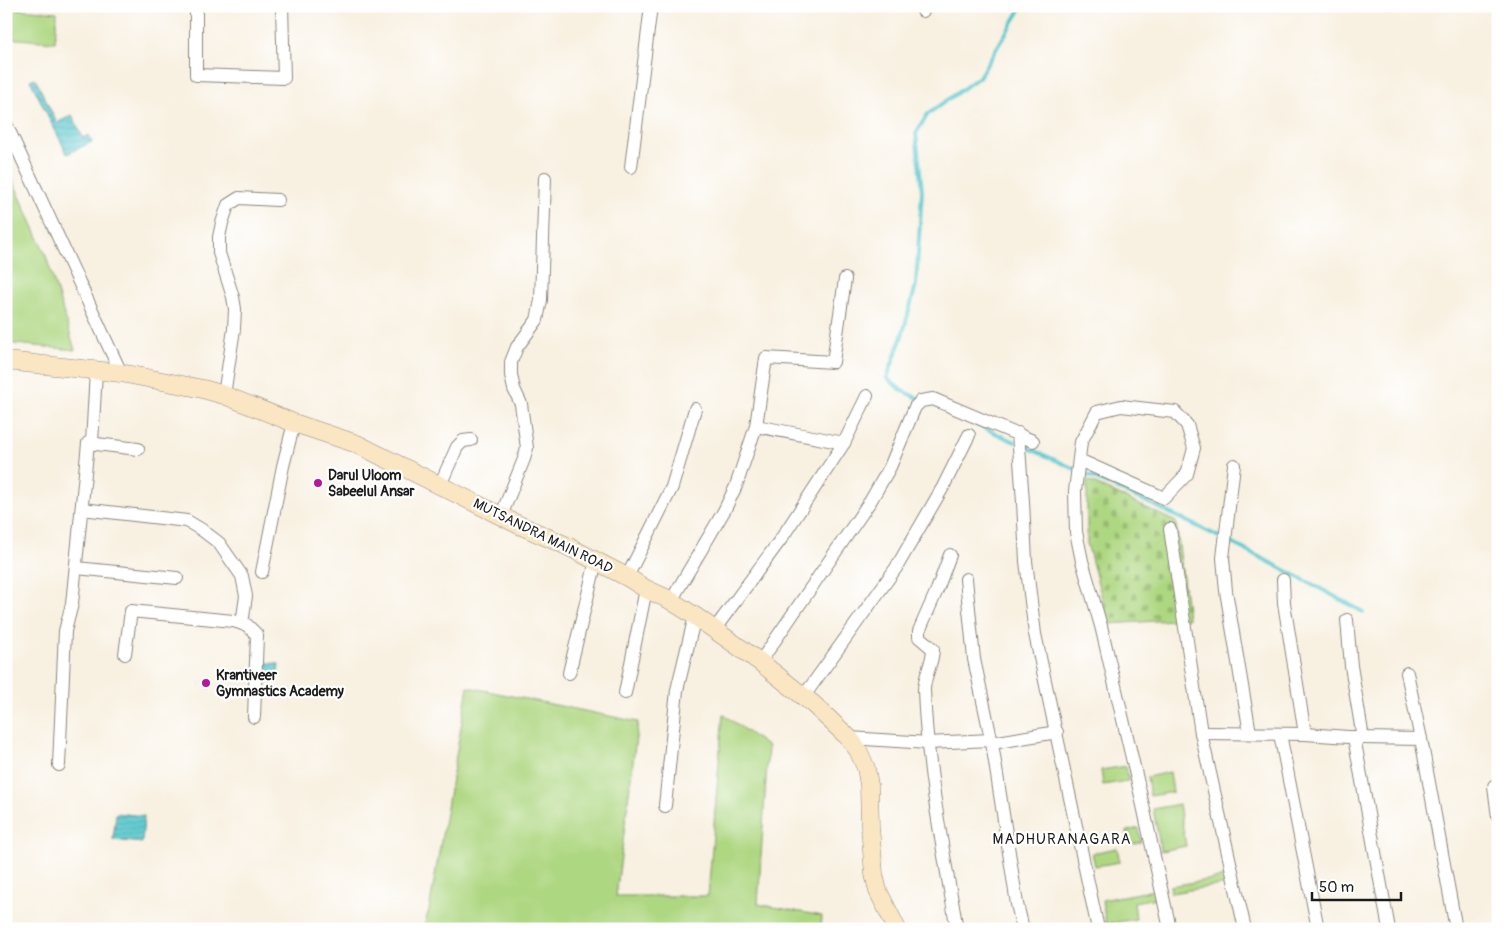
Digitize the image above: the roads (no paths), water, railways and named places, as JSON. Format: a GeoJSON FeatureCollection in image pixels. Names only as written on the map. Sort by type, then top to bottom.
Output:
{"type":"FeatureCollection","features":[{"type":"Feature","properties":{"kind":"street"},"geometry":{"type":"LineString","coordinates":[[196,6],[196,74],[284,78],[282,6]]}},
{"type":"Feature","properties":{"kind":"street"},"geometry":{"type":"LineString","coordinates":[[631,167],[651,6]]}},
{"type":"Feature","properties":{"kind":"street"},"geometry":{"type":"LineString","coordinates":[[6,124],[121,373]]}},
{"type":"Feature","properties":{"kind":"street"},"geometry":{"type":"LineString","coordinates":[[501,516],[527,448],[521,404],[514,389],[511,375],[511,362],[517,348],[537,320],[541,300],[545,178]]}},
{"type":"Feature","properties":{"kind":"street"},"geometry":{"type":"LineString","coordinates":[[224,395],[234,329],[235,309],[219,253],[219,237],[222,223],[228,205],[238,198],[278,200]]}},
{"type":"Feature","properties":{"kind":"street"},"geometry":{"type":"LineString","coordinates":[[671,601],[724,511],[736,486],[756,426],[766,358],[833,362],[845,279]]}},
{"type":"Feature","properties":{"kind":"street","name":"MUTSANDRA MAIN ROAD"},"geometry":{"type":"LineString","coordinates":[[6,362],[121,373],[203,389],[357,444],[501,516],[567,546],[671,601],[695,616],[804,696],[849,738],[858,750],[866,768],[869,785],[874,874],[878,891],[897,929]]}},
{"type":"Feature","properties":{"kind":"street"},"geometry":{"type":"LineString","coordinates":[[92,443],[96,371]]}},
{"type":"Feature","properties":{"kind":"street"},"geometry":{"type":"LineString","coordinates":[[714,630],[781,539],[844,443],[867,396]]}},
{"type":"Feature","properties":{"kind":"street"},"geometry":{"type":"LineString","coordinates":[[760,662],[870,500],[890,467],[915,407],[921,401],[933,399],[1018,433],[1033,441]]}},
{"type":"Feature","properties":{"kind":"street"},"geometry":{"type":"LineString","coordinates":[[1079,460],[1164,498],[1188,474],[1194,448],[1187,425],[1175,412],[1121,406],[1097,412],[1082,442],[1079,460],[1075,491],[1076,532],[1082,561],[1101,626],[1170,929]]}},
{"type":"Feature","properties":{"kind":"street"},"geometry":{"type":"LineString","coordinates":[[627,577],[672,487],[695,409]]}},
{"type":"Feature","properties":{"kind":"street"},"geometry":{"type":"LineString","coordinates":[[262,572],[283,466],[294,423]]}},
{"type":"Feature","properties":{"kind":"street"},"geometry":{"type":"LineString","coordinates":[[756,426],[844,443]]}},
{"type":"Feature","properties":{"kind":"street"},"geometry":{"type":"LineString","coordinates":[[1018,433],[1026,561],[1035,634],[1098,929]]}},
{"type":"Feature","properties":{"kind":"street"},"geometry":{"type":"LineString","coordinates":[[804,696],[896,568],[943,487],[969,435]]}},
{"type":"Feature","properties":{"kind":"street"},"geometry":{"type":"LineString","coordinates":[[440,485],[457,446],[471,440]]}},
{"type":"Feature","properties":{"kind":"street"},"geometry":{"type":"LineString","coordinates":[[59,765],[65,630],[72,604],[88,443],[138,449]]}},
{"type":"Feature","properties":{"kind":"street"},"geometry":{"type":"LineString","coordinates":[[1234,465],[1223,558],[1226,590],[1250,733]]}},
{"type":"Feature","properties":{"kind":"street"},"geometry":{"type":"LineString","coordinates":[[82,509],[187,521],[202,530],[219,543],[242,576],[246,596],[242,624]]}},
{"type":"Feature","properties":{"kind":"street"},"geometry":{"type":"LineString","coordinates":[[1170,529],[1201,733],[1245,929]]}},
{"type":"Feature","properties":{"kind":"street"},"geometry":{"type":"LineString","coordinates":[[950,555],[919,631],[919,637],[933,649],[933,656],[924,687],[928,742],[938,822],[957,929]]}},
{"type":"Feature","properties":{"kind":"street"},"geometry":{"type":"LineString","coordinates":[[569,673],[596,561]]}},
{"type":"Feature","properties":{"kind":"street"},"geometry":{"type":"LineString","coordinates":[[76,568],[177,578]]}},
{"type":"Feature","properties":{"kind":"street"},"geometry":{"type":"LineString","coordinates":[[966,579],[974,659],[992,741],[1017,904],[1023,929]]}},
{"type":"Feature","properties":{"kind":"street"},"geometry":{"type":"LineString","coordinates":[[1283,580],[1284,603],[1305,734]]}},
{"type":"Feature","properties":{"kind":"street"},"geometry":{"type":"LineString","coordinates":[[625,693],[646,589]]}},
{"type":"Feature","properties":{"kind":"street"},"geometry":{"type":"LineString","coordinates":[[125,654],[131,611],[233,621],[247,625],[256,635],[254,717]]}},
{"type":"Feature","properties":{"kind":"street"},"geometry":{"type":"LineString","coordinates":[[665,806],[677,690],[695,616]]}},
{"type":"Feature","properties":{"kind":"street"},"geometry":{"type":"LineString","coordinates":[[1346,620],[1358,737],[1389,929]]}},
{"type":"Feature","properties":{"kind":"street"},"geometry":{"type":"LineString","coordinates":[[1407,673],[1456,929]]}},
{"type":"Feature","properties":{"kind":"street"},"geometry":{"type":"LineString","coordinates":[[849,738],[928,742],[992,741],[1057,732]]}},
{"type":"Feature","properties":{"kind":"street"},"geometry":{"type":"LineString","coordinates":[[1201,733],[1305,734],[1408,740],[1421,739]]}},
{"type":"Feature","properties":{"kind":"street"},"geometry":{"type":"LineString","coordinates":[[1280,734],[1318,929]]}},
{"type":"Feature","properties":{"kind":"street"},"geometry":{"type":"LineString","coordinates":[[1494,786],[1498,817]]}},
{"type":"Feature","properties":{"kind":"water"},"geometry":{"type":"Polygon","coordinates":[[[35,78],[57,123],[72,115],[83,138],[89,135],[92,142],[67,154],[30,80],[35,78]]]}},
{"type":"Feature","properties":{"kind":"water"},"geometry":{"type":"Polygon","coordinates":[[[262,662],[279,664],[277,682],[259,680],[262,662]]]}},
{"type":"Feature","properties":{"kind":"water"},"geometry":{"type":"Polygon","coordinates":[[[116,813],[144,816],[142,843],[113,840],[116,813]]]}},
{"type":"Feature","properties":{"kind":"waterway"},"geometry":{"type":"LineString","coordinates":[[920,399],[902,391],[887,378],[902,336],[916,285],[922,191],[916,133],[928,114],[979,77],[1020,10],[1020,6]]}},
{"type":"Feature","properties":{"kind":"waterway"},"geometry":{"type":"LineString","coordinates":[[960,417],[1015,442]]}},
{"type":"Feature","properties":{"kind":"waterway"},"geometry":{"type":"LineString","coordinates":[[1022,445],[1075,469]]}},
{"type":"Feature","properties":{"kind":"waterway"},"geometry":{"type":"LineString","coordinates":[[1081,472],[1224,539],[1363,612]]}},
{"type":"Feature","properties":{"kind":"place","name":"Darul Uloom Sabeelul Ansar"},"geometry":{"type":"Point","coordinates":[318,483]}},
{"type":"Feature","properties":{"kind":"place","name":"Krantiveer Gymnastics Academy"},"geometry":{"type":"Point","coordinates":[206,683]}},
{"type":"Feature","properties":{"kind":"district","name":"MADHURANAGARA"},"geometry":{"type":"Point","coordinates":[1062,839]}}]}
